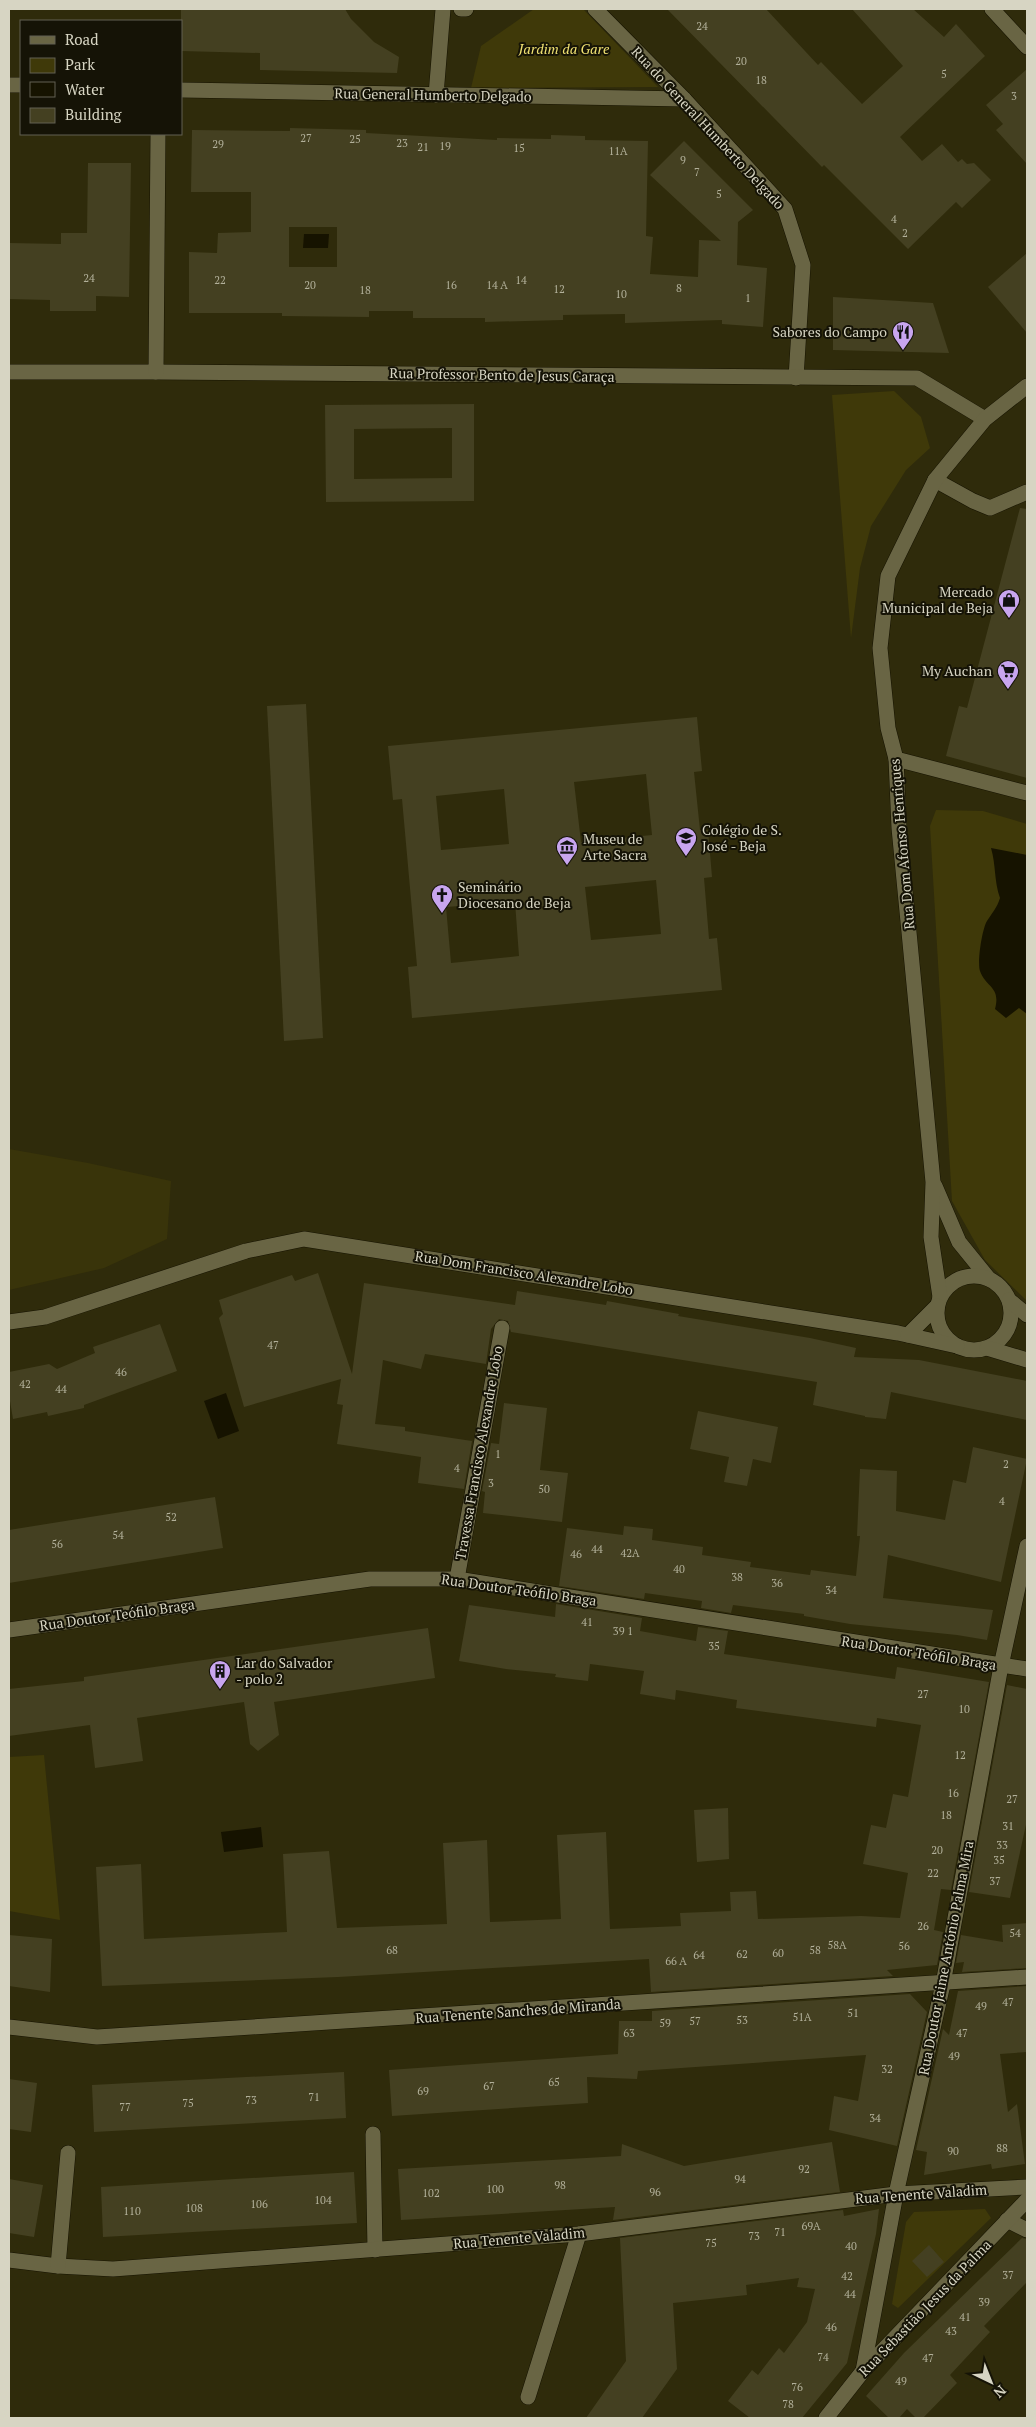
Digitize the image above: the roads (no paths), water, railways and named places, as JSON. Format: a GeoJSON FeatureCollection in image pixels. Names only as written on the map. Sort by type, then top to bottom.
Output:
{"type":"FeatureCollection","features":[{"type":"Feature","properties":{"kind":"street"},"geometry":{"type":"LineString","coordinates":[[436,95],[443,9]]}},
{"type":"Feature","properties":{"kind":"street"},"geometry":{"type":"LineString","coordinates":[[460,9],[466,9]]}},
{"type":"Feature","properties":{"kind":"street","name":"Rua do General Humberto Delgado"},"geometry":{"type":"LineString","coordinates":[[595,9],[684,99],[785,209],[803,265],[796,378]]}},
{"type":"Feature","properties":{"kind":"street"},"geometry":{"type":"LineString","coordinates":[[992,9],[1027,47]]}},
{"type":"Feature","properties":{"kind":"street","name":"Rua General Humberto Delgado"},"geometry":{"type":"LineString","coordinates":[[182,90],[684,99]]}},
{"type":"Feature","properties":{"kind":"street"},"geometry":{"type":"LineString","coordinates":[[156,372],[158,135]]}},
{"type":"Feature","properties":{"kind":"street","name":"Rua Professor Bento de Jesus Caraça"},"geometry":{"type":"LineString","coordinates":[[9,372],[917,378],[985,419]]}},
{"type":"Feature","properties":{"kind":"street","name":"Rua Dom Afonso Henriques"},"geometry":{"type":"LineString","coordinates":[[938,1301],[931,1237],[933,1182],[900,837],[896,759],[888,728],[880,648],[888,576],[936,480],[985,419],[1027,386]]}},
{"type":"Feature","properties":{"kind":"street"},"geometry":{"type":"LineString","coordinates":[[936,480],[973,501],[990,508],[1027,492]]}},
{"type":"Feature","properties":{"kind":"street"},"geometry":{"type":"LineString","coordinates":[[896,759],[1027,793]]}},
{"type":"Feature","properties":{"kind":"street"},"geometry":{"type":"LineString","coordinates":[[933,1182],[959,1242],[989,1279]]}},
{"type":"Feature","properties":{"kind":"street","name":"Rua Dom Francisco Alexandre Lobo"},"geometry":{"type":"LineString","coordinates":[[9,1322],[45,1317],[246,1251],[304,1238],[908,1335],[957,1346]]}},
{"type":"Feature","properties":{"kind":"street"},"geometry":{"type":"LineString","coordinates":[[908,1335],[956,1280],[978,1275],[998,1284],[1009,1300],[1027,1315]]}},
{"type":"Feature","properties":{"kind":"street"},"geometry":{"type":"LineString","coordinates":[[987,1348],[997,1342],[1010,1323],[1009,1300]]}},
{"type":"Feature","properties":{"kind":"street"},"geometry":{"type":"LineString","coordinates":[[938,1301],[936,1316],[943,1334],[957,1346],[967,1350],[987,1348],[1027,1360]]}},
{"type":"Feature","properties":{"kind":"street","name":"Travessa Francisco Alexandre Lobo"},"geometry":{"type":"LineString","coordinates":[[457,1579],[502,1328]]}},
{"type":"Feature","properties":{"kind":"street","name":"Rua Doutor Jaime António Palma Mira"},"geometry":{"type":"LineString","coordinates":[[863,2371],[896,2194],[943,1984],[1001,1666],[1027,1546]]}},
{"type":"Feature","properties":{"kind":"street","name":"Rua Doutor Teófilo Braga"},"geometry":{"type":"LineString","coordinates":[[9,1630],[370,1580],[457,1579],[1027,1669]]}},
{"type":"Feature","properties":{"kind":"street","name":"Rua Tenente Sanches de Miranda"},"geometry":{"type":"LineString","coordinates":[[9,2027],[97,2037],[943,1984],[1027,1977]]}},
{"type":"Feature","properties":{"kind":"street"},"geometry":{"type":"LineString","coordinates":[[373,2134],[375,2250]]}},
{"type":"Feature","properties":{"kind":"street"},"geometry":{"type":"LineString","coordinates":[[58,2266],[68,2153]]}},
{"type":"Feature","properties":{"kind":"street","name":"Rua Tenente Valadim"},"geometry":{"type":"LineString","coordinates":[[9,2260],[58,2266],[113,2269],[579,2234],[896,2194],[1027,2187]]}},
{"type":"Feature","properties":{"kind":"street","name":"Rua Sebastião Jesus da Palma"},"geometry":{"type":"LineString","coordinates":[[826,2418],[863,2371],[1027,2200]]}},
{"type":"Feature","properties":{"kind":"street"},"geometry":{"type":"LineString","coordinates":[[1007,2220],[1027,2230]]}},
{"type":"Feature","properties":{"kind":"street"},"geometry":{"type":"LineString","coordinates":[[528,2397],[579,2234]]}},
{"type":"Feature","properties":{"kind":"water"},"geometry":{"type":"Polygon","coordinates":[[[304,234],[329,234],[328,248],[303,248],[304,234]]]}},
{"type":"Feature","properties":{"kind":"water"},"geometry":{"type":"Polygon","coordinates":[[[991,848],[1027,855],[1027,1014],[1019,1008],[1006,1018],[995,1009],[996,996],[983,977],[979,967],[983,931],[1000,898],[991,848]]]}},
{"type":"Feature","properties":{"kind":"water"},"geometry":{"type":"Polygon","coordinates":[[[226,1393],[239,1431],[218,1439],[204,1401],[226,1393]]]}},
{"type":"Feature","properties":{"kind":"water"},"geometry":{"type":"Polygon","coordinates":[[[261,1827],[263,1847],[224,1852],[221,1832],[261,1827]]]}},
{"type":"Feature","properties":{"kind":"place","name":"Sabores do Campo"},"geometry":{"type":"Point","coordinates":[903,351]}},
{"type":"Feature","properties":{"kind":"place","name":"Mercado Municipal de Beja"},"geometry":{"type":"Point","coordinates":[1009,619]}},
{"type":"Feature","properties":{"kind":"place","name":"My Auchan"},"geometry":{"type":"Point","coordinates":[1008,690]}},
{"type":"Feature","properties":{"kind":"place","name":"Colégio de S. José - Beja"},"geometry":{"type":"Point","coordinates":[686,857]}},
{"type":"Feature","properties":{"kind":"place","name":"Museu de Arte Sacra"},"geometry":{"type":"Point","coordinates":[567,866]}},
{"type":"Feature","properties":{"kind":"place","name":"Seminário Diocesano de Beja"},"geometry":{"type":"Point","coordinates":[442,914]}},
{"type":"Feature","properties":{"kind":"place","name":"Lar do Salvador - polo 2"},"geometry":{"type":"Point","coordinates":[220,1690]}},
{"type":"Feature","properties":{"kind":"park label","name":"Jardim da Gare"},"geometry":{"type":"Point","coordinates":[564,49]}}]}
